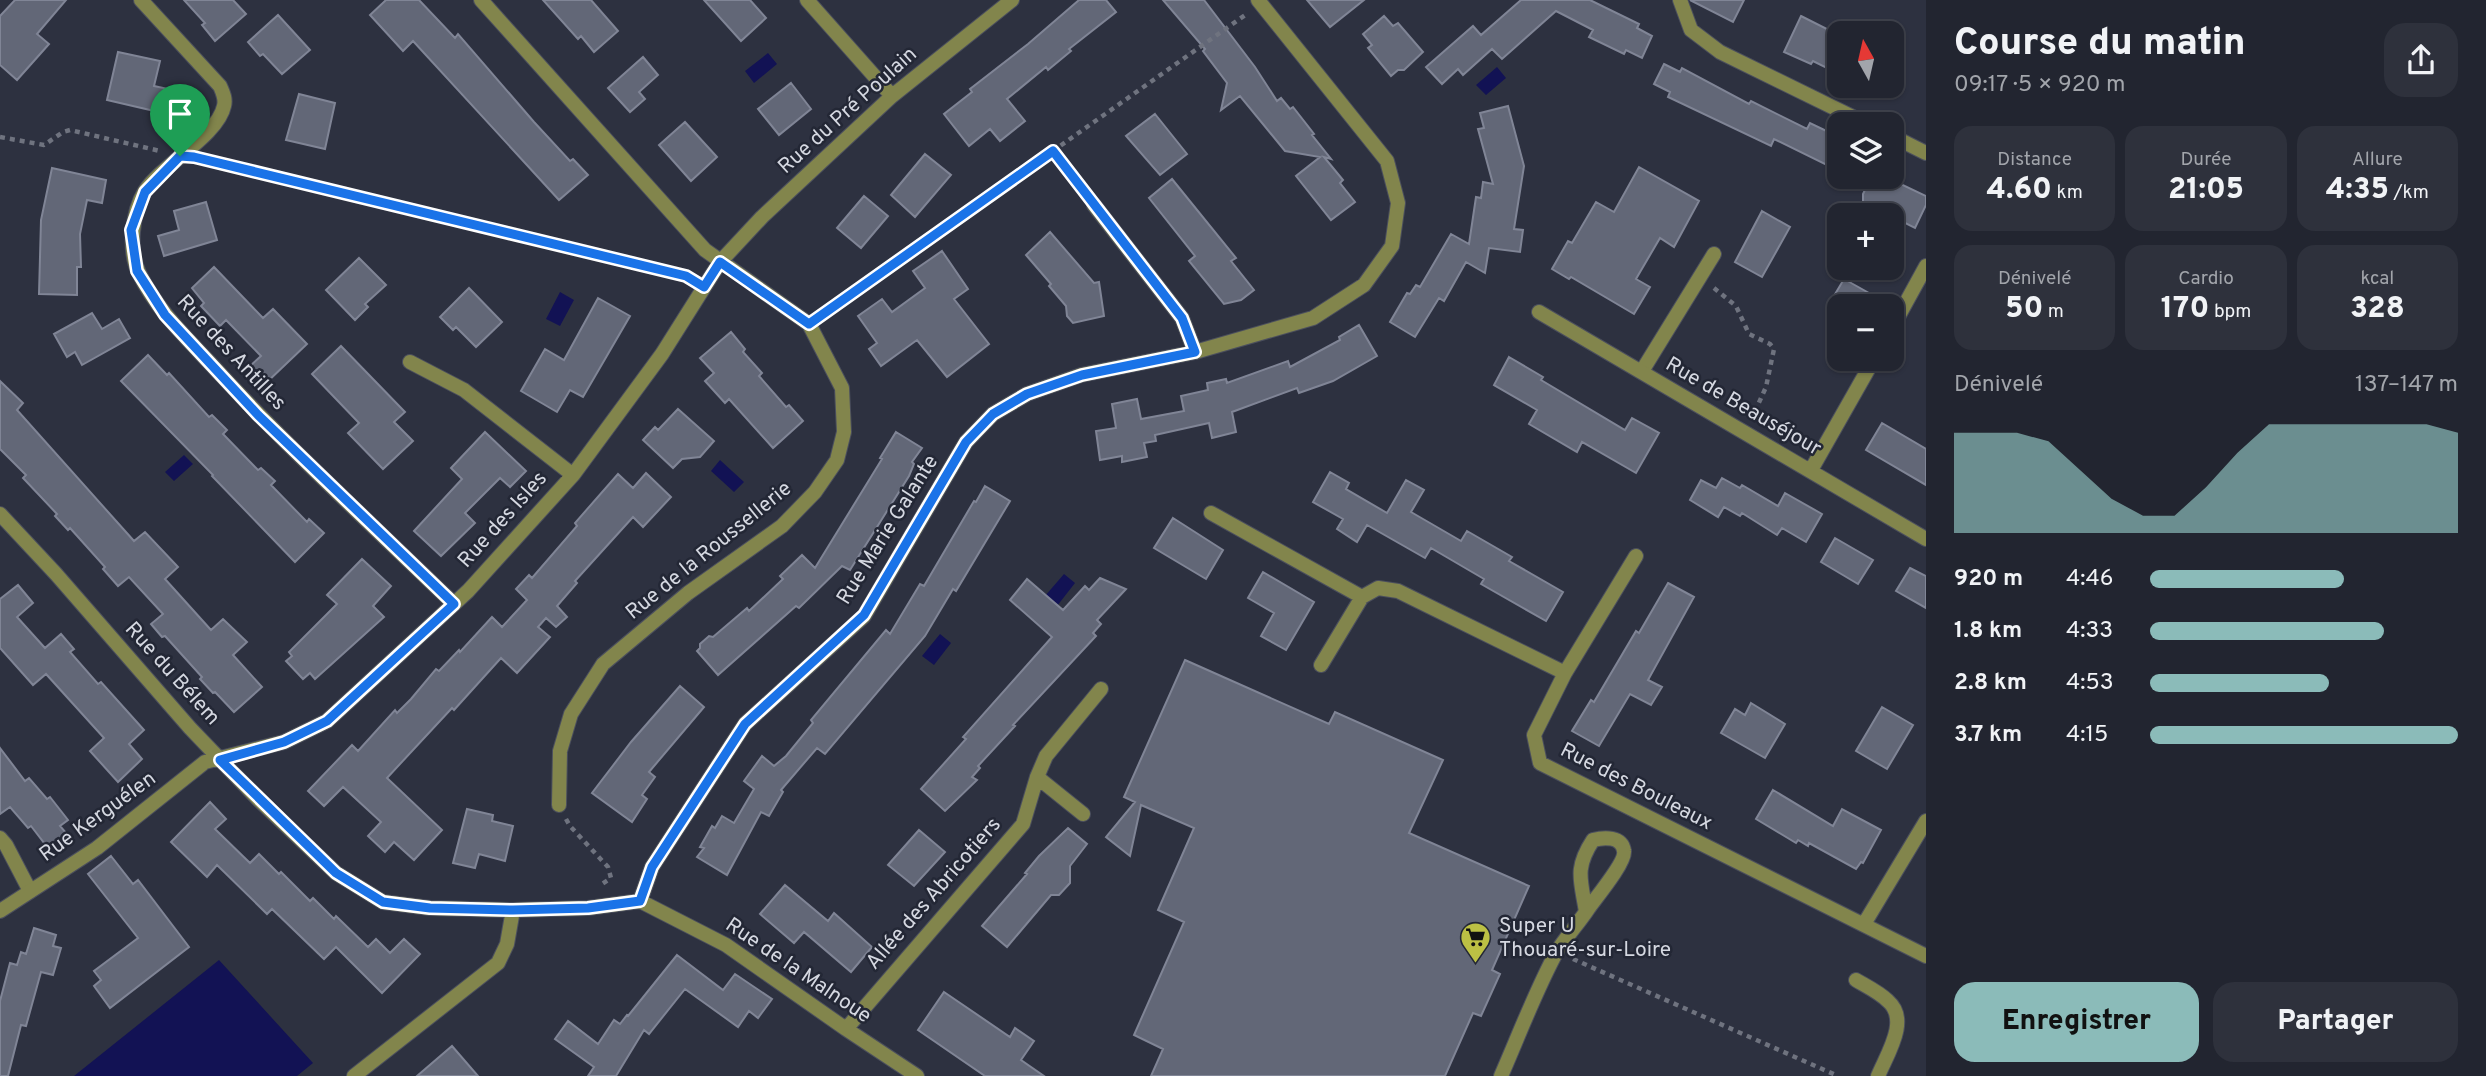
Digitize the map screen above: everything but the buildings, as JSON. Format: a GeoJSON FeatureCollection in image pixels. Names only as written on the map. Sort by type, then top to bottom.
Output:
{"type":"FeatureCollection","features":[{"type":"Feature","properties":{"kind":"street","name":"Rue des Antilles"},"geometry":{"type":"LineString","coordinates":[[141,0],[220,86],[225,96],[224,107],[211,129],[145,192],[131,230],[137,271],[165,315],[258,415],[454,604]]}},
{"type":"Feature","properties":{"kind":"street","name":"Rue de la Roussellerie"},"geometry":{"type":"LineString","coordinates":[[481,0],[705,250],[809,324],[842,388],[844,432],[837,460],[815,492],[782,526],[688,593],[603,664],[570,713],[560,751],[559,805]]}},
{"type":"Feature","properties":{"kind":"street"},"geometry":{"type":"LineString","coordinates":[[807,0],[892,96]]}},
{"type":"Feature","properties":{"kind":"street","name":"Rue du Pré Poulain"},"geometry":{"type":"LineString","coordinates":[[720,262],[762,217],[892,96],[1012,0]]}},
{"type":"Feature","properties":{"kind":"street"},"geometry":{"type":"LineString","coordinates":[[1680,0],[1692,30],[1720,52],[1842,112]]}},
{"type":"Feature","properties":{"kind":"street","name":"Rue Marie Galante"},"geometry":{"type":"LineString","coordinates":[[640,901],[652,867],[745,724],[864,615],[966,442],[993,414],[1027,394],[1082,375],[1195,352],[1313,318],[1363,285],[1392,246],[1398,203],[1387,161],[1259,2]]}},
{"type":"Feature","properties":{"kind":"street"},"geometry":{"type":"LineString","coordinates":[[1904,142],[1926,153]]}},
{"type":"Feature","properties":{"kind":"street"},"geometry":{"type":"LineString","coordinates":[[1094,205],[1182,318],[1195,352]]}},
{"type":"Feature","properties":{"kind":"street"},"geometry":{"type":"LineString","coordinates":[[1642,371],[1714,254]]}},
{"type":"Feature","properties":{"kind":"street","name":"Rue des Isles"},"geometry":{"type":"LineString","coordinates":[[220,760],[284,742],[327,721],[454,604],[573,475],[662,354],[720,262]]}},
{"type":"Feature","properties":{"kind":"street"},"geometry":{"type":"LineString","coordinates":[[1904,306],[1926,266]]}},
{"type":"Feature","properties":{"kind":"street","name":"Rue de Beauséjour"},"geometry":{"type":"LineString","coordinates":[[1539,312],[1926,539]]}},
{"type":"Feature","properties":{"kind":"street"},"geometry":{"type":"LineString","coordinates":[[410,362],[464,390],[573,475]]}},
{"type":"Feature","properties":{"kind":"street"},"geometry":{"type":"LineString","coordinates":[[1811,470],[1867,371]]}},
{"type":"Feature","properties":{"kind":"street"},"geometry":{"type":"LineString","coordinates":[[1211,513],[1362,597]]}},
{"type":"Feature","properties":{"kind":"street","name":"Rue du Bélem"},"geometry":{"type":"LineString","coordinates":[[0,514],[220,760],[336,873],[383,902],[430,908],[513,910]]}},
{"type":"Feature","properties":{"kind":"street","name":"Rue des Bouleaux"},"geometry":{"type":"LineString","coordinates":[[1636,556],[1564,673],[1534,735],[1541,763],[1926,956]]}},
{"type":"Feature","properties":{"kind":"street"},"geometry":{"type":"LineString","coordinates":[[1321,665],[1362,597],[1378,589],[1398,591],[1564,673]]}},
{"type":"Feature","properties":{"kind":"street","name":"Allée des Abricotiers"},"geometry":{"type":"LineString","coordinates":[[846,1029],[1023,824],[1046,756],[1101,689]]}},
{"type":"Feature","properties":{"kind":"street","name":"Rue Kerguélen"},"geometry":{"type":"LineString","coordinates":[[0,911],[97,848],[205,762],[220,760]]}},
{"type":"Feature","properties":{"kind":"street"},"geometry":{"type":"LineString","coordinates":[[1037,777],[1083,814]]}},
{"type":"Feature","properties":{"kind":"street"},"geometry":{"type":"LineString","coordinates":[[1864,925],[1926,821]]}},
{"type":"Feature","properties":{"kind":"street"},"geometry":{"type":"LineString","coordinates":[[0,838],[30,891]]}},
{"type":"Feature","properties":{"kind":"street"},"geometry":{"type":"LineString","coordinates":[[1501,1076],[1557,951],[1586,912],[1615,870],[1623,860],[1625,851],[1621,843],[1612,838],[1593,840],[1583,856],[1579,872],[1586,912]]}},
{"type":"Feature","properties":{"kind":"street"},"geometry":{"type":"LineString","coordinates":[[354,1076],[498,963],[507,944],[513,910],[588,908],[640,901]]}},
{"type":"Feature","properties":{"kind":"street","name":"Rue de la Malnoue"},"geometry":{"type":"LineString","coordinates":[[640,901],[726,945],[917,1076]]}},
{"type":"Feature","properties":{"kind":"street"},"geometry":{"type":"LineString","coordinates":[[1856,979],[1889,1001],[1897,1014],[1898,1027],[1878,1076]]}},
{"type":"Feature","properties":{"kind":"path"},"geometry":{"type":"LineString","coordinates":[[809,324],[1259,2]]}},
{"type":"Feature","properties":{"kind":"path"},"geometry":{"type":"LineString","coordinates":[[0,137],[44,145],[70,130],[194,157],[686,276],[704,287]]}},
{"type":"Feature","properties":{"kind":"path"},"geometry":{"type":"LineString","coordinates":[[1053,151],[1094,205]]}},
{"type":"Feature","properties":{"kind":"path"},"geometry":{"type":"LineString","coordinates":[[1698,279],[1727,297],[1736,306],[1749,334],[1770,344],[1774,349],[1766,387],[1745,432]]}},
{"type":"Feature","properties":{"kind":"path"},"geometry":{"type":"LineString","coordinates":[[559,805],[570,826],[608,867],[611,877],[602,885],[588,891],[588,908]]}},
{"type":"Feature","properties":{"kind":"path"},"geometry":{"type":"LineString","coordinates":[[1557,951],[1838,1076]]}},
{"type":"Feature","properties":{"kind":"shaded area"},"geometry":{"type":"Polygon","coordinates":[[[768,53],[777,64],[754,83],[745,71],[768,53]]]}},
{"type":"Feature","properties":{"kind":"shaded area"},"geometry":{"type":"Polygon","coordinates":[[[1497,67],[1506,78],[1486,95],[1476,85],[1497,67]]]}},
{"type":"Feature","properties":{"kind":"shaded area"},"geometry":{"type":"Polygon","coordinates":[[[560,292],[574,300],[560,326],[546,319],[560,292]]]}},
{"type":"Feature","properties":{"kind":"shaded area"},"geometry":{"type":"Polygon","coordinates":[[[184,455],[193,464],[174,481],[165,472],[184,455]]]}},
{"type":"Feature","properties":{"kind":"shaded area"},"geometry":{"type":"Polygon","coordinates":[[[720,460],[744,482],[734,492],[711,471],[720,460]]]}},
{"type":"Feature","properties":{"kind":"shaded area"},"geometry":{"type":"Polygon","coordinates":[[[1064,574],[1075,583],[1057,606],[1045,596],[1064,574]]]}},
{"type":"Feature","properties":{"kind":"shaded area"},"geometry":{"type":"Polygon","coordinates":[[[940,634],[951,643],[934,665],[922,656],[940,634]]]}},
{"type":"Feature","properties":{"kind":"shaded area"},"geometry":{"type":"Polygon","coordinates":[[[219,960],[313,1063],[297,1076],[74,1076],[219,960]]]}},
{"type":"Feature","properties":{"kind":"place","name":"Super U Thouaré-sur-Loire"},"geometry":{"type":"Point","coordinates":[1476,965]}},
{"type":"Feature","properties":{"kind":"route"},"geometry":{"type":"LineString","coordinates":[[1053,151],[1182,318],[1195,352],[1082,375],[1027,394],[993,414],[966,442],[864,615],[745,724],[652,867],[640,901],[588,908],[513,910],[430,908],[383,902],[336,873],[220,760],[284,742],[327,721],[454,604],[258,415],[165,315],[137,271],[131,230],[145,192],[180,156],[194,157],[686,276],[704,287],[720,262],[809,324],[1053,151]]}}]}
